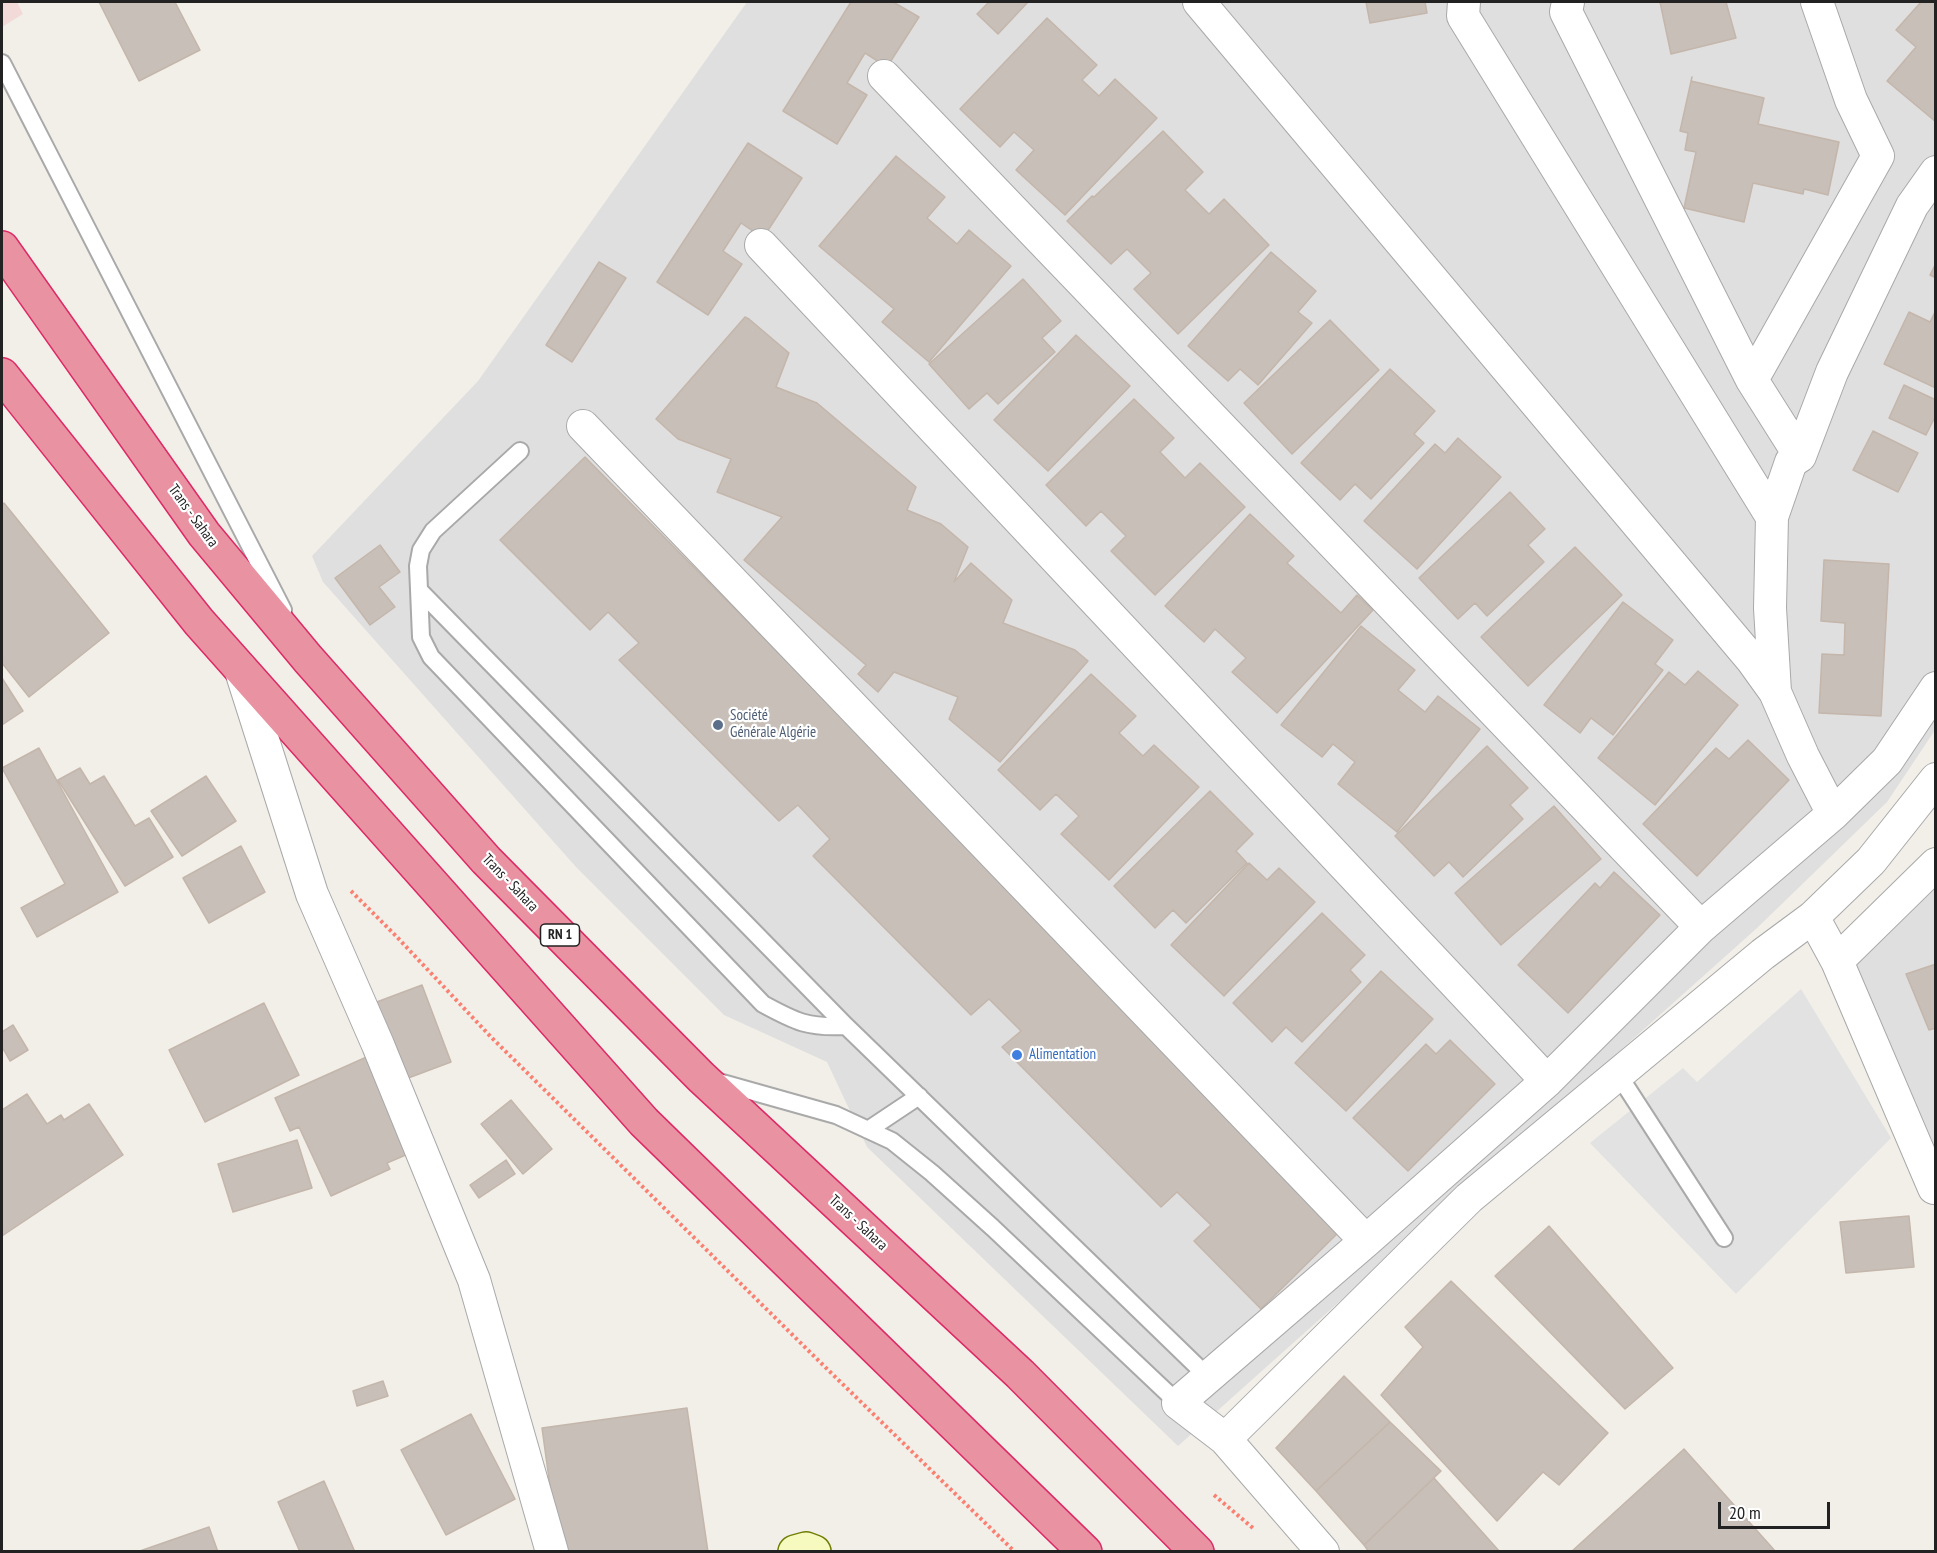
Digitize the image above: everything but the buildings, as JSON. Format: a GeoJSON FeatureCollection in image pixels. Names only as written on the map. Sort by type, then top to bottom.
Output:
{"type":"FeatureCollection","features":[{"type":"Feature","properties":{"kind":"highway","name":"Trans - Sahara"},"geometry":{"type":"LineString","coordinates":[[2,248],[204,534],[308,659],[486,860],[701,1077],[1020,1374],[1197,1551]]}},
{"type":"Feature","properties":{"kind":"highway"},"geometry":{"type":"LineString","coordinates":[[2,375],[199,622],[644,1122],[1085,1551]]}},
{"type":"Feature","properties":{"kind":"street"},"geometry":{"type":"LineString","coordinates":[[1199,2],[1752,660],[1775,692],[1803,756],[1833,814]]}},
{"type":"Feature","properties":{"kind":"street"},"geometry":{"type":"LineString","coordinates":[[1464,2],[1462,16],[1772,517]]}},
{"type":"Feature","properties":{"kind":"street"},"geometry":{"type":"LineString","coordinates":[[1568,2],[1566,12],[1752,380],[1800,456]]}},
{"type":"Feature","properties":{"kind":"street"},"geometry":{"type":"LineString","coordinates":[[1752,380],[1878,156],[1851,100],[1817,2]]}},
{"type":"Feature","properties":{"kind":"street"},"geometry":{"type":"LineString","coordinates":[[884,76],[1701,927]]}},
{"type":"Feature","properties":{"kind":"street"},"geometry":{"type":"LineString","coordinates":[[1775,692],[1770,608],[1772,517],[1791,462],[1800,456],[1832,372],[1912,206],[1935,172]]}},
{"type":"Feature","properties":{"kind":"street"},"geometry":{"type":"LineString","coordinates":[[761,245],[1547,1081]]}},
{"type":"Feature","properties":{"kind":"street"},"geometry":{"type":"LineString","coordinates":[[583,426],[1366,1241]]}},
{"type":"Feature","properties":{"kind":"street"},"geometry":{"type":"LineString","coordinates":[[240,668],[312,894],[378,1046],[474,1280],[552,1551]]}},
{"type":"Feature","properties":{"kind":"street"},"geometry":{"type":"LineString","coordinates":[[1323,1551],[1225,1439],[1178,1403],[1547,1081],[1701,927],[1833,814],[1887,761],[1935,688]]}},
{"type":"Feature","properties":{"kind":"street"},"geometry":{"type":"LineString","coordinates":[[1225,1439],[1469,1198],[1763,954],[1813,917],[1870,861],[1935,779]]}},
{"type":"Feature","properties":{"kind":"street"},"geometry":{"type":"LineString","coordinates":[[1837,961],[1935,864]]}},
{"type":"Feature","properties":{"kind":"street"},"geometry":{"type":"LineString","coordinates":[[1813,917],[1837,961],[1934,1188]]}},
{"type":"Feature","properties":{"kind":"street"},"geometry":{"type":"LineString","coordinates":[[795,1551],[806,1549],[814,1551]]}},
{"type":"Feature","properties":{"kind":"lane"},"geometry":{"type":"LineString","coordinates":[[2,63],[308,659]]}},
{"type":"Feature","properties":{"kind":"lane"},"geometry":{"type":"LineString","coordinates":[[520,451],[434,531],[421,550],[418,566],[421,637],[430,657],[763,1004],[795,1022],[820,1028],[846,1026]]}},
{"type":"Feature","properties":{"kind":"lane"},"geometry":{"type":"LineString","coordinates":[[419,590],[846,1026],[1208,1376]]}},
{"type":"Feature","properties":{"kind":"lane"},"geometry":{"type":"LineString","coordinates":[[1618,1074],[1724,1238]]}},
{"type":"Feature","properties":{"kind":"lane"},"geometry":{"type":"LineString","coordinates":[[701,1077],[836,1115],[892,1141],[932,1173],[993,1228],[1178,1403]]}},
{"type":"Feature","properties":{"kind":"lane"},"geometry":{"type":"LineString","coordinates":[[868,1130],[919,1096]]}},
{"type":"Feature","properties":{"kind":"path"},"geometry":{"type":"LineString","coordinates":[[348,888],[490,1037],[1015,1551]]}},
{"type":"Feature","properties":{"kind":"path"},"geometry":{"type":"LineString","coordinates":[[1214,1495],[1255,1530]]}},
{"type":"Feature","properties":{"kind":"shaded area"},"geometry":{"type":"Polygon","coordinates":[[[2,2],[17,2],[23,14],[2,27],[2,2]]]}},
{"type":"Feature","properties":{"kind":"shaded area"},"geometry":{"type":"Polygon","coordinates":[[[747,2],[1935,2],[1935,730],[1887,802],[1757,928],[1178,1446],[867,1147],[827,1062],[724,1015],[576,867],[323,582],[312,556],[478,381],[747,2]]]}},
{"type":"Feature","properties":{"kind":"shaded area"},"geometry":{"type":"Polygon","coordinates":[[[1935,864],[1935,1194],[1837,961],[1935,864]]]}},
{"type":"Feature","properties":{"kind":"shaded area"},"geometry":{"type":"Polygon","coordinates":[[[1801,989],[1891,1138],[1736,1294],[1590,1143],[1683,1068],[1697,1082],[1801,989]]]}},
{"type":"Feature","properties":{"kind":"place","name":"Société Générale Algérie"},"geometry":{"type":"Point","coordinates":[718,725]}},
{"type":"Feature","properties":{"kind":"place","name":"Alimentation"},"geometry":{"type":"Point","coordinates":[1017,1055]}}]}
